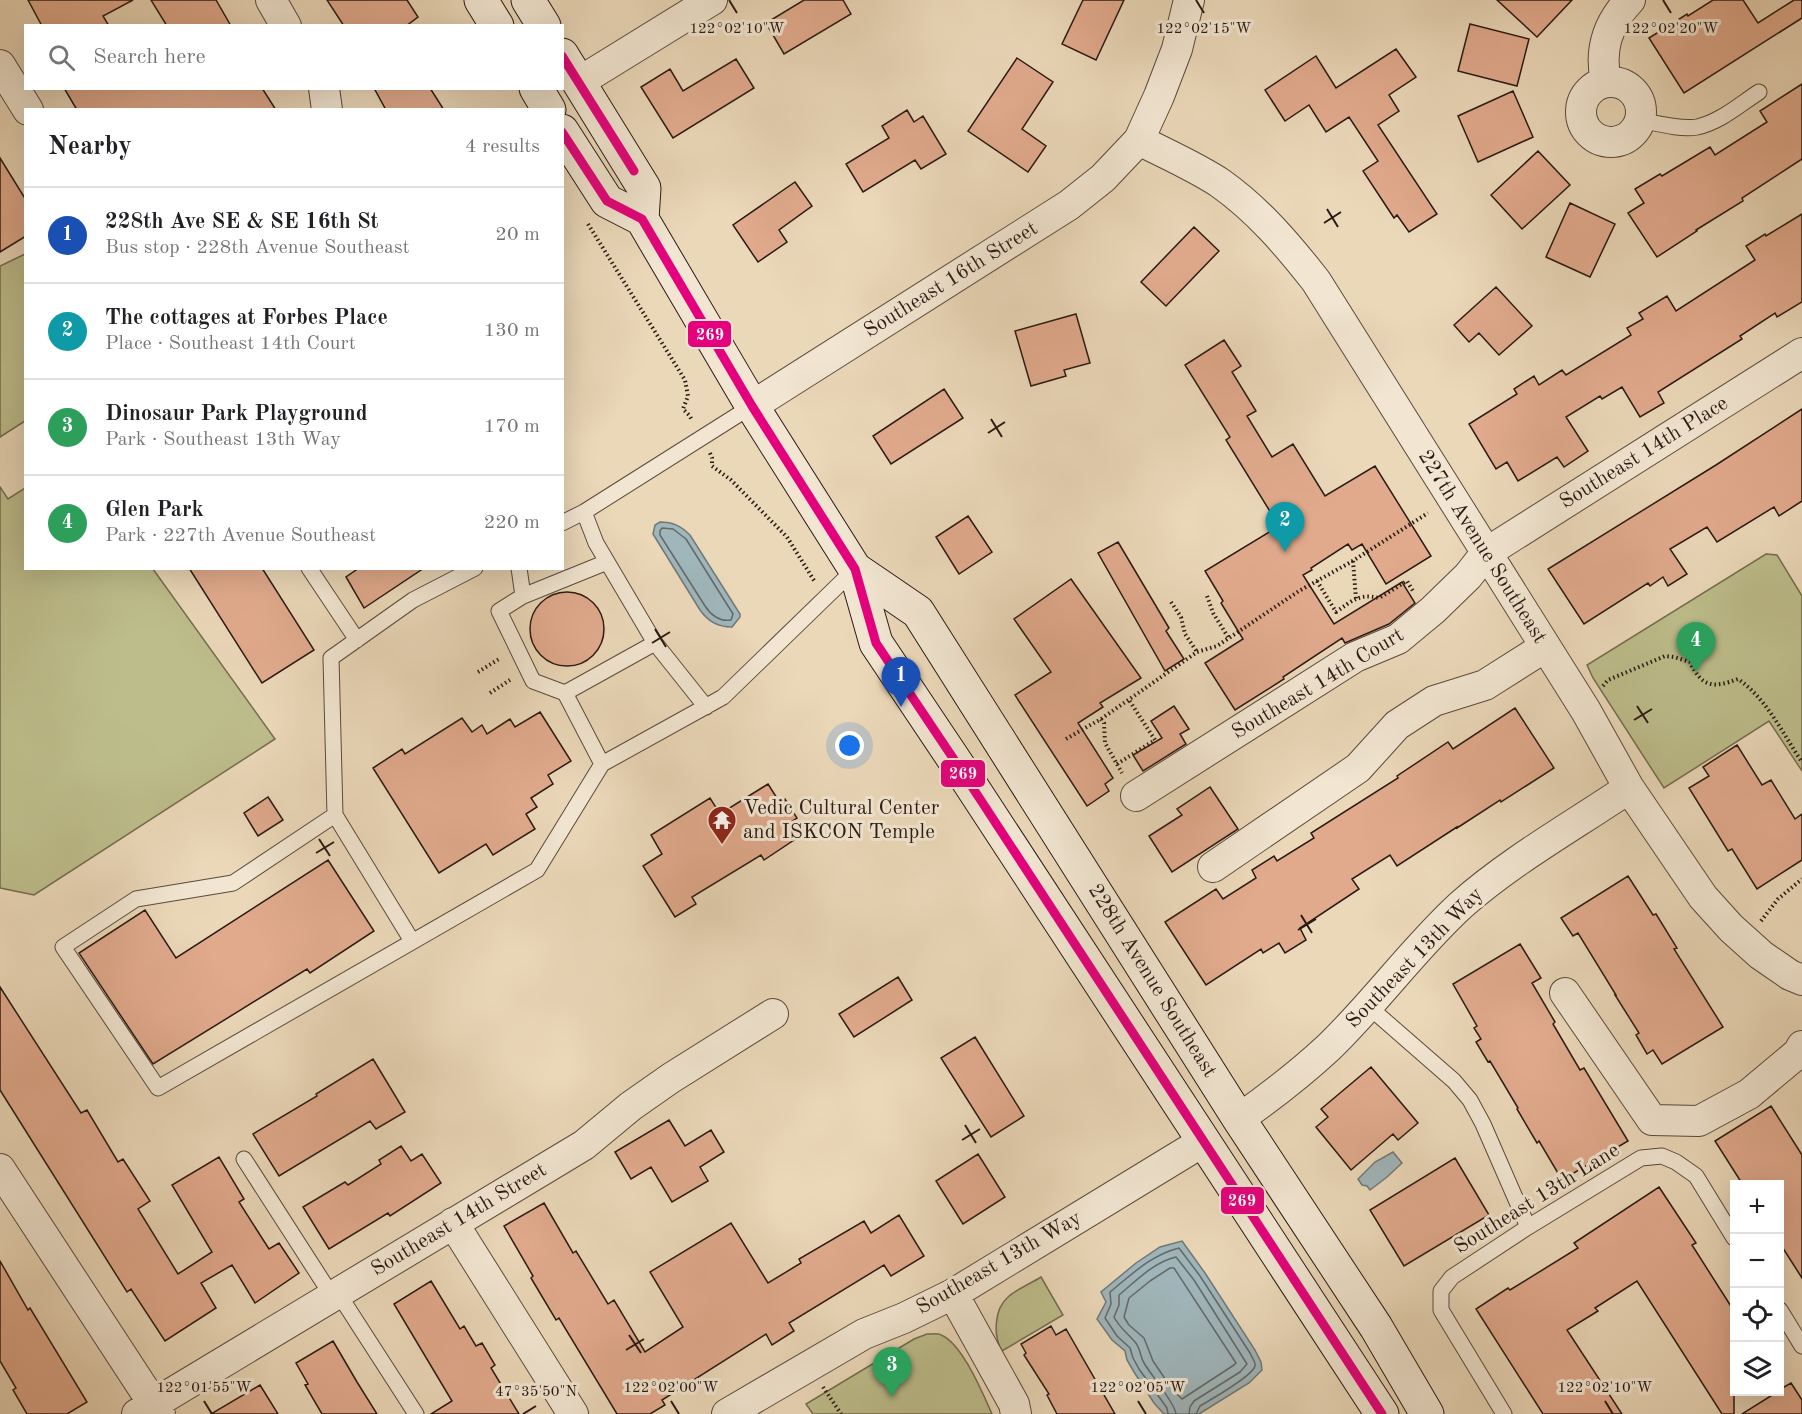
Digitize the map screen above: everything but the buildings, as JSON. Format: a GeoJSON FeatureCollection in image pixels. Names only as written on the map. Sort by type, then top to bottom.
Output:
{"type":"FeatureCollection","features":[{"type":"Feature","properties":{"kind":"main road"},"geometry":{"type":"LineString","coordinates":[[481,0],[496,24]]}},
{"type":"Feature","properties":{"kind":"main road"},"geometry":{"type":"LineString","coordinates":[[528,0],[543,24]]}},
{"type":"Feature","properties":{"kind":"main road"},"geometry":{"type":"LineString","coordinates":[[564,134],[607,201],[642,219],[644,188],[571,68]]}},
{"type":"Feature","properties":{"kind":"main road"},"geometry":{"type":"LineString","coordinates":[[537,90],[548,108]]}},
{"type":"Feature","properties":{"kind":"main road","name":"228th Avenue Southeast"},"geometry":{"type":"LineString","coordinates":[[642,219],[752,406],[855,569],[876,643],[1382,1414]]}},
{"type":"Feature","properties":{"kind":"main road","name":"228th Avenue Southeast"},"geometry":{"type":"LineString","coordinates":[[855,569],[918,612],[1239,1119],[1376,1327],[1427,1414]]}},
{"type":"Feature","properties":{"kind":"main road"},"geometry":{"type":"LineString","coordinates":[[1135,1035],[1157,1035],[1162,1038],[1207,1105],[1220,1115],[1239,1119],[1239,1147],[1247,1169],[1295,1244],[1302,1265],[1304,1294]]}},
{"type":"Feature","properties":{"kind":"street"},"geometry":{"type":"LineString","coordinates":[[271,0],[285,24]]}},
{"type":"Feature","properties":{"kind":"street"},"geometry":{"type":"LineString","coordinates":[[571,68],[712,0]]}},
{"type":"Feature","properties":{"kind":"street","name":"Southeast 16th Street"},"geometry":{"type":"LineString","coordinates":[[752,406],[1069,205],[1103,178],[1138,140],[1159,96],[1177,48],[1189,0]]}},
{"type":"Feature","properties":{"kind":"street"},"geometry":{"type":"LineString","coordinates":[[1606,82],[1603,65],[1606,34],[1618,12],[1630,0]]}},
{"type":"Feature","properties":{"kind":"street"},"geometry":{"type":"LineString","coordinates":[[0,66],[27,108]]}},
{"type":"Feature","properties":{"kind":"street"},"geometry":{"type":"LineString","coordinates":[[1606,82],[1617,82],[1635,92],[1642,112],[1634,132],[1616,142],[1605,142],[1596,138],[1588,131],[1581,112],[1588,92],[1596,85],[1606,82]]}},
{"type":"Feature","properties":{"kind":"street"},"geometry":{"type":"LineString","coordinates":[[324,90],[327,108]]}},
{"type":"Feature","properties":{"kind":"street","name":"227th Avenue Southeast"},"geometry":{"type":"LineString","coordinates":[[1138,140],[1218,182],[1251,207],[1285,242],[1316,281],[1586,711],[1629,788],[1703,897],[1731,928],[1761,955],[1790,975],[1802,980]]}},
{"type":"Feature","properties":{"kind":"street","name":"Southeast 14th Place"},"geometry":{"type":"LineString","coordinates":[[1486,554],[1802,353]]}},
{"type":"Feature","properties":{"kind":"street","name":"Southeast 14th Court"},"geometry":{"type":"LineString","coordinates":[[1136,796],[1355,657],[1398,639],[1433,610],[1468,576],[1486,554]]}},
{"type":"Feature","properties":{"kind":"street"},"geometry":{"type":"LineString","coordinates":[[1213,867],[1358,768],[1397,725],[1434,702],[1485,685],[1545,647]]}},
{"type":"Feature","properties":{"kind":"street","name":"Southeast 13th Way"},"geometry":{"type":"LineString","coordinates":[[1239,1119],[1291,1080],[1328,1048],[1461,905],[1502,873],[1629,788]]}},
{"type":"Feature","properties":{"kind":"street"},"geometry":{"type":"LineString","coordinates":[[1565,993],[1652,1120],[1699,1121],[1749,1094],[1798,1053],[1802,1046]]}},
{"type":"Feature","properties":{"kind":"street","name":"Southeast 14th Street"},"geometry":{"type":"LineString","coordinates":[[150,1411],[335,1294],[584,1145],[631,1106],[671,1078],[773,1014]]}},
{"type":"Feature","properties":{"kind":"street","name":"Southeast 13th Way"},"geometry":{"type":"LineString","coordinates":[[727,1414],[864,1334],[904,1318],[952,1294],[1204,1141]]}},
{"type":"Feature","properties":{"kind":"street"},"geometry":{"type":"LineString","coordinates":[[0,1169],[150,1411]]}},
{"type":"Feature","properties":{"kind":"street"},"geometry":{"type":"LineString","coordinates":[[453,1223],[573,1414]]}},
{"type":"Feature","properties":{"kind":"street"},"geometry":{"type":"LineString","coordinates":[[952,1294],[1014,1404],[1016,1414]]}},
{"type":"Feature","properties":{"kind":"lane"},"geometry":{"type":"LineString","coordinates":[[1640,120],[1667,126],[1695,127],[1720,118],[1759,92]]}},
{"type":"Feature","properties":{"kind":"lane"},"geometry":{"type":"LineString","coordinates":[[564,522],[584,512],[752,406]]}},
{"type":"Feature","properties":{"kind":"lane"},"geometry":{"type":"LineString","coordinates":[[584,512],[596,543],[655,643],[706,707]]}},
{"type":"Feature","properties":{"kind":"lane"},"geometry":{"type":"LineString","coordinates":[[602,764],[565,693],[533,681],[499,611],[523,596],[607,562]]}},
{"type":"Feature","properties":{"kind":"lane"},"geometry":{"type":"LineString","coordinates":[[335,816],[233,883],[136,898],[63,947],[158,1088],[537,870],[602,764],[723,697],[855,569]]}},
{"type":"Feature","properties":{"kind":"lane"},"geometry":{"type":"LineString","coordinates":[[310,570],[357,640]]}},
{"type":"Feature","properties":{"kind":"lane"},"geometry":{"type":"LineString","coordinates":[[412,941],[335,816],[331,658],[413,600],[471,570]]}},
{"type":"Feature","properties":{"kind":"lane"},"geometry":{"type":"LineString","coordinates":[[519,570],[523,596]]}},
{"type":"Feature","properties":{"kind":"lane"},"geometry":{"type":"LineString","coordinates":[[565,693],[655,643]]}},
{"type":"Feature","properties":{"kind":"lane"},"geometry":{"type":"LineString","coordinates":[[1368,1006],[1454,1081],[1470,1100],[1483,1124],[1528,1227]]}},
{"type":"Feature","properties":{"kind":"lane","name":"Southeast 13th Lane"},"geometry":{"type":"LineString","coordinates":[[1504,1414],[1441,1310],[1441,1291],[1452,1277],[1528,1227],[1641,1158],[1662,1156],[1676,1162],[1696,1176],[1732,1234]]}},
{"type":"Feature","properties":{"kind":"lane"},"geometry":{"type":"LineString","coordinates":[[244,1159],[416,1414]]}},
{"type":"Feature","properties":{"kind":"lane"},"geometry":{"type":"LineString","coordinates":[[1784,1318],[1802,1346]]}},
{"type":"Feature","properties":{"kind":"path"},"geometry":{"type":"LineString","coordinates":[[587,222],[685,380],[688,396],[683,410],[689,415]]}},
{"type":"Feature","properties":{"kind":"path"},"geometry":{"type":"LineString","coordinates":[[1066,739],[1101,719],[1197,652],[1217,646],[1269,609],[1353,561],[1428,513]]}},
{"type":"Feature","properties":{"kind":"path"},"geometry":{"type":"LineString","coordinates":[[1353,561],[1356,599]]}},
{"type":"Feature","properties":{"kind":"path"},"geometry":{"type":"LineString","coordinates":[[1317,581],[1336,612],[1367,595],[1379,598],[1407,581],[1417,597],[1433,610]]}},
{"type":"Feature","properties":{"kind":"path"},"geometry":{"type":"LineString","coordinates":[[1207,596],[1213,614],[1228,637]]}},
{"type":"Feature","properties":{"kind":"path"},"geometry":{"type":"LineString","coordinates":[[1171,602],[1181,617],[1185,634],[1197,652]]}},
{"type":"Feature","properties":{"kind":"path"},"geometry":{"type":"LineString","coordinates":[[1586,711],[1608,680],[1665,656],[1674,657],[1690,663],[1698,676],[1708,684],[1720,686],[1738,679],[1748,686],[1772,713],[1802,762]]}},
{"type":"Feature","properties":{"kind":"path"},"geometry":{"type":"LineString","coordinates":[[477,672],[499,659]]}},
{"type":"Feature","properties":{"kind":"path"},"geometry":{"type":"LineString","coordinates":[[490,693],[511,680]]}},
{"type":"Feature","properties":{"kind":"path"},"geometry":{"type":"LineString","coordinates":[[1117,764],[1155,740],[1129,700]]}},
{"type":"Feature","properties":{"kind":"path"},"geometry":{"type":"LineString","coordinates":[[1101,719],[1104,723],[1105,743],[1136,796]]}},
{"type":"Feature","properties":{"kind":"path"},"geometry":{"type":"LineString","coordinates":[[1746,941],[1778,899],[1802,879]]}},
{"type":"Feature","properties":{"kind":"path"},"geometry":{"type":"LineString","coordinates":[[814,1393],[832,1383]]}},
{"type":"Feature","properties":{"kind":"green space"},"geometry":{"type":"Polygon","coordinates":[[[24,254],[24,422],[0,437],[0,266],[24,254]]]}},
{"type":"Feature","properties":{"kind":"green space"},"geometry":{"type":"Polygon","coordinates":[[[0,487],[8,499],[24,489],[24,570],[154,570],[275,739],[34,895],[0,888],[0,487]]]}},
{"type":"Feature","properties":{"kind":"green space"},"geometry":{"type":"Polygon","coordinates":[[[1766,554],[1777,555],[1802,596],[1802,771],[1769,721],[1664,788],[1593,678],[1587,665],[1766,554]]]}},
{"type":"Feature","properties":{"kind":"green space"},"geometry":{"type":"Polygon","coordinates":[[[1041,1277],[1063,1315],[1002,1351],[997,1338],[996,1323],[1003,1302],[1041,1277]]]}},
{"type":"Feature","properties":{"kind":"green space"},"geometry":{"type":"Polygon","coordinates":[[[927,1334],[940,1334],[957,1348],[971,1370],[992,1414],[813,1414],[806,1404],[914,1339],[927,1334]]]}},
{"type":"Feature","properties":{"kind":"water"},"geometry":{"type":"Polygon","coordinates":[[[660,522],[676,525],[690,535],[740,614],[732,627],[713,623],[700,610],[653,534],[655,525],[660,522]]]}},
{"type":"Feature","properties":{"kind":"water"},"geometry":{"type":"Polygon","coordinates":[[[1393,1152],[1402,1163],[1370,1190],[1367,1186],[1362,1185],[1358,1179],[1375,1162],[1393,1152]]]}},
{"type":"Feature","properties":{"kind":"water"},"geometry":{"type":"Polygon","coordinates":[[[1182,1241],[1255,1350],[1262,1370],[1249,1383],[1199,1414],[1164,1414],[1134,1372],[1125,1351],[1112,1340],[1097,1319],[1106,1302],[1101,1292],[1136,1263],[1160,1247],[1182,1241]]]}},
{"type":"Feature","properties":{"kind":"transit line","name":"269"},"geometry":{"type":"LineString","coordinates":[[564,59],[634,171]]}},
{"type":"Feature","properties":{"kind":"transit line","name":"269"},"geometry":{"type":"LineString","coordinates":[[564,135],[607,201],[642,219],[752,406],[855,569],[876,643],[1382,1414]]}},
{"type":"Feature","properties":{"kind":"place","name":"The cottages at Forbes Place"},"geometry":{"type":"Point","coordinates":[1285,552]}},
{"type":"Feature","properties":{"kind":"place","name":"Glen Park"},"geometry":{"type":"Point","coordinates":[1696,672]}},
{"type":"Feature","properties":{"kind":"place","name":"228th Ave SE & SE 16th St"},"geometry":{"type":"Point","coordinates":[901,707]}},
{"type":"Feature","properties":{"kind":"place","name":"Vedic Cultural Center and ISKCON Temple"},"geometry":{"type":"Point","coordinates":[722,846]}},
{"type":"Feature","properties":{"kind":"place","name":"Dinosaur Park Playground"},"geometry":{"type":"Point","coordinates":[892,1397]}}]}
